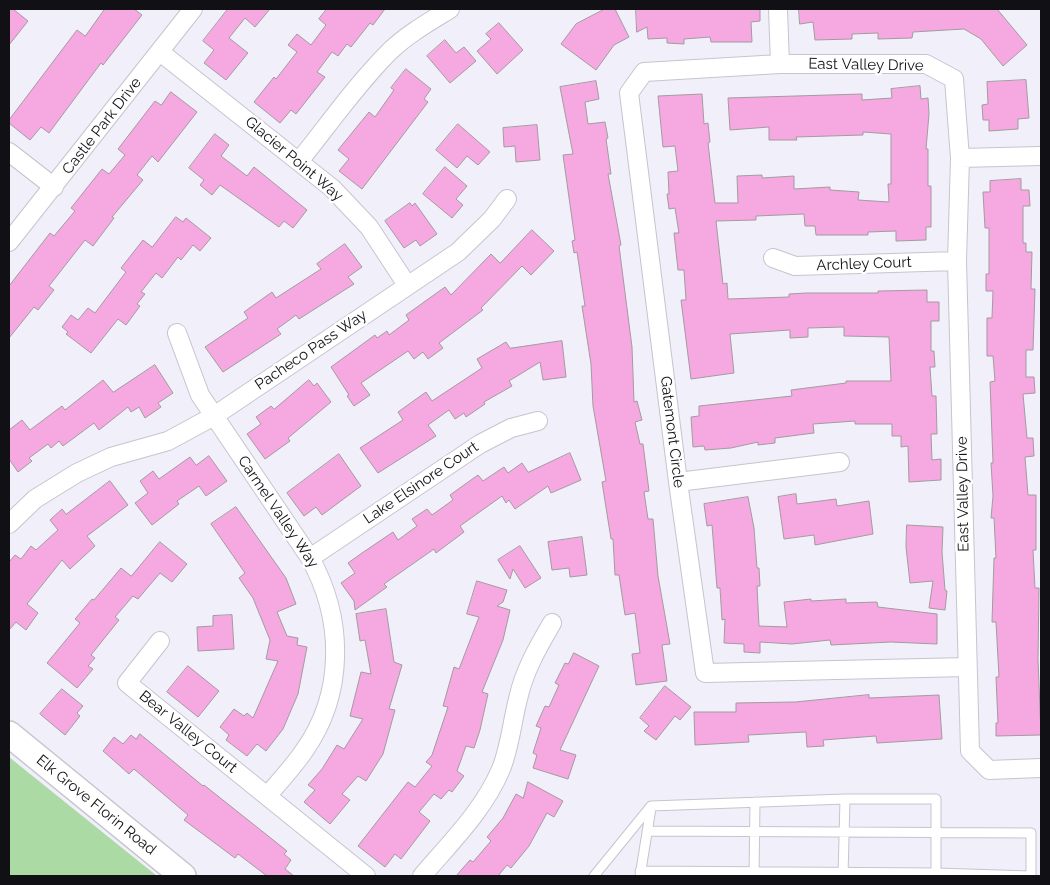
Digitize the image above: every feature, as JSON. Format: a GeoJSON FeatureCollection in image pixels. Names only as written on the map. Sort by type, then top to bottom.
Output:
{"type":"FeatureCollection","features":[{"type":"Feature","properties":{"kind":"main road","name":"Elk Grove Florin Road"},"geometry":{"type":"LineString","coordinates":[[9,734],[183,876]]}},
{"type":"Feature","properties":{"kind":"street","name":"Castle Park Drive"},"geometry":{"type":"LineString","coordinates":[[9,242],[193,9]]}},
{"type":"Feature","properties":{"kind":"street"},"geometry":{"type":"LineString","coordinates":[[300,160],[365,79],[391,50],[420,27],[450,9]]}},
{"type":"Feature","properties":{"kind":"street"},"geometry":{"type":"LineString","coordinates":[[778,9],[780,64]]}},
{"type":"Feature","properties":{"kind":"street","name":"Glacier Point Way"},"geometry":{"type":"LineString","coordinates":[[160,52],[300,160],[345,200],[369,227],[407,285]]}},
{"type":"Feature","properties":{"kind":"street","name":"East Valley Drive"},"geometry":{"type":"LineString","coordinates":[[780,64],[926,64],[954,79],[960,158],[957,261],[970,751],[989,770],[1041,768]]}},
{"type":"Feature","properties":{"kind":"street","name":"Gatemont Circle"},"geometry":{"type":"LineString","coordinates":[[780,64],[644,72],[629,93],[678,482],[705,673],[967,667]]}},
{"type":"Feature","properties":{"kind":"street"},"geometry":{"type":"LineString","coordinates":[[9,152],[54,187]]}},
{"type":"Feature","properties":{"kind":"street"},"geometry":{"type":"LineString","coordinates":[[960,158],[1041,156]]}},
{"type":"Feature","properties":{"kind":"street","name":"Pacheco Pass Way"},"geometry":{"type":"LineString","coordinates":[[9,524],[35,499],[77,473],[111,457],[168,441],[214,416],[407,285],[445,262],[470,242],[492,219],[507,199]]}},
{"type":"Feature","properties":{"kind":"street","name":"Archley Court"},"geometry":{"type":"LineString","coordinates":[[773,258],[795,266],[957,261]]}},
{"type":"Feature","properties":{"kind":"street","name":"Carmel Valley Way"},"geometry":{"type":"LineString","coordinates":[[178,333],[200,395],[310,558],[319,574],[332,610],[336,646],[333,683],[322,718],[304,751],[267,796]]}},
{"type":"Feature","properties":{"kind":"street","name":"Lake Elsinore Court"},"geometry":{"type":"LineString","coordinates":[[310,558],[494,435],[538,421]]}},
{"type":"Feature","properties":{"kind":"street"},"geometry":{"type":"LineString","coordinates":[[678,482],[840,462]]}},
{"type":"Feature","properties":{"kind":"street"},"geometry":{"type":"LineString","coordinates":[[422,876],[477,811],[495,782],[507,751],[523,681],[537,649],[552,623]]}},
{"type":"Feature","properties":{"kind":"street","name":"Bear Valley Court"},"geometry":{"type":"LineString","coordinates":[[160,641],[127,682],[267,796]]}},
{"type":"Feature","properties":{"kind":"street"},"geometry":{"type":"LineString","coordinates":[[267,796],[366,876]]}},
{"type":"Feature","properties":{"kind":"lane"},"geometry":{"type":"LineString","coordinates":[[843,875],[845,798]]}},
{"type":"Feature","properties":{"kind":"lane"},"geometry":{"type":"LineString","coordinates":[[594,876],[651,806],[845,798],[936,799],[936,875]]}},
{"type":"Feature","properties":{"kind":"lane"},"geometry":{"type":"LineString","coordinates":[[754,874],[755,802]]}},
{"type":"Feature","properties":{"kind":"lane"},"geometry":{"type":"LineString","coordinates":[[647,831],[1031,833],[1031,876],[640,874],[651,806]]}},
{"type":"Feature","properties":{"kind":"green space"},"geometry":{"type":"Polygon","coordinates":[[[9,757],[157,876],[9,876],[9,757]]]}},
{"type":"Feature","properties":{"kind":"building"},"geometry":{"type":"Polygon","coordinates":[[[9,9],[13,9],[28,21],[9,45],[9,9]]]}},
{"type":"Feature","properties":{"kind":"building"},"geometry":{"type":"Polygon","coordinates":[[[105,9],[134,9],[142,15],[103,65],[101,63],[49,133],[41,127],[30,140],[9,123],[9,120],[77,30],[85,36],[105,9]]]}},
{"type":"Feature","properties":{"kind":"building"},"geometry":{"type":"Polygon","coordinates":[[[228,9],[270,9],[255,27],[245,18],[229,38],[248,53],[226,80],[204,63],[214,50],[203,41],[228,9]]]}},
{"type":"Feature","properties":{"kind":"building"},"geometry":{"type":"Polygon","coordinates":[[[327,9],[385,9],[373,25],[370,23],[351,47],[347,44],[338,56],[332,52],[317,72],[325,77],[296,114],[291,110],[280,123],[254,102],[274,77],[276,79],[297,52],[288,45],[297,34],[311,45],[326,25],[319,19],[327,9]]]}},
{"type":"Feature","properties":{"kind":"building"},"geometry":{"type":"Polygon","coordinates":[[[605,9],[615,9],[629,37],[614,45],[596,70],[561,44],[576,24],[605,9]]]}},
{"type":"Feature","properties":{"kind":"building"},"geometry":{"type":"Polygon","coordinates":[[[636,9],[760,9],[760,21],[751,22],[752,42],[711,42],[710,37],[684,39],[684,44],[667,43],[667,38],[648,39],[647,27],[637,32],[636,9]]]}},
{"type":"Feature","properties":{"kind":"building"},"geometry":{"type":"Polygon","coordinates":[[[799,9],[997,9],[1027,45],[1003,66],[981,39],[964,29],[913,32],[912,38],[878,39],[878,33],[852,34],[852,39],[815,40],[813,22],[800,24],[799,9]]]}},
{"type":"Feature","properties":{"kind":"building"},"geometry":{"type":"Polygon","coordinates":[[[499,23],[523,50],[497,74],[477,51],[491,39],[486,34],[499,23]]]}},
{"type":"Feature","properties":{"kind":"building"},"geometry":{"type":"Polygon","coordinates":[[[445,40],[456,53],[464,47],[476,61],[450,83],[427,56],[445,40]]]}},
{"type":"Feature","properties":{"kind":"building"},"geometry":{"type":"Polygon","coordinates":[[[406,69],[431,89],[424,99],[428,102],[362,189],[339,171],[349,159],[338,150],[369,112],[375,117],[394,90],[391,88],[406,69]]]}},
{"type":"Feature","properties":{"kind":"building"},"geometry":{"type":"Polygon","coordinates":[[[1026,80],[1029,118],[1018,119],[1018,129],[989,131],[989,120],[983,120],[982,105],[988,104],[987,82],[1026,80]]]}},
{"type":"Feature","properties":{"kind":"building"},"geometry":{"type":"Polygon","coordinates":[[[596,81],[599,99],[585,102],[588,124],[605,122],[608,138],[606,139],[611,174],[608,174],[621,245],[619,246],[632,347],[634,402],[637,401],[642,420],[635,422],[640,444],[643,444],[649,491],[644,492],[648,519],[653,519],[658,576],[670,644],[662,645],[667,681],[636,685],[632,654],[640,653],[635,613],[625,615],[619,575],[615,575],[613,539],[611,539],[602,482],[606,481],[593,406],[591,364],[582,306],[585,306],[577,252],[574,253],[572,241],[575,240],[563,155],[573,154],[560,87],[596,81]]]}},
{"type":"Feature","properties":{"kind":"building"},"geometry":{"type":"Polygon","coordinates":[[[920,86],[921,99],[928,98],[929,114],[926,149],[928,149],[928,186],[931,186],[931,227],[926,227],[926,240],[896,241],[896,231],[868,232],[868,235],[816,235],[815,226],[805,226],[804,214],[756,216],[756,220],[716,221],[723,284],[727,283],[728,299],[789,297],[789,294],[806,293],[878,293],[878,291],[927,290],[927,302],[939,302],[939,321],[931,321],[931,351],[934,351],[935,367],[930,367],[932,396],[936,396],[937,434],[931,434],[932,460],[941,459],[941,480],[909,482],[908,446],[901,447],[901,436],[892,436],[892,424],[855,424],[855,421],[813,424],[814,433],[775,438],[775,443],[758,445],[758,442],[731,448],[705,450],[704,446],[693,447],[691,417],[699,416],[699,406],[792,396],[791,390],[846,383],[846,381],[891,381],[889,337],[844,336],[844,327],[808,328],[808,337],[790,338],[790,330],[730,334],[734,373],[691,379],[681,300],[686,300],[684,270],[678,270],[674,233],[679,233],[675,208],[669,209],[667,194],[669,194],[668,172],[678,171],[675,146],[663,147],[658,96],[702,94],[704,124],[708,123],[710,142],[708,143],[715,203],[738,203],[737,176],[762,175],[762,178],[794,176],[794,189],[830,187],[830,190],[859,192],[858,200],[889,202],[888,184],[891,184],[891,134],[863,132],[863,135],[796,137],[797,140],[769,140],[769,127],[730,130],[728,98],[862,94],[862,100],[892,98],[891,89],[920,86]]]}},
{"type":"Feature","properties":{"kind":"building"},"geometry":{"type":"Polygon","coordinates":[[[171,92],[197,112],[158,162],[152,156],[137,175],[143,180],[112,217],[114,218],[93,246],[85,240],[49,286],[54,290],[38,310],[34,307],[9,338],[9,286],[50,233],[54,236],[75,211],[71,208],[102,169],[109,174],[125,155],[118,149],[155,101],[161,105],[171,92]]]}},
{"type":"Feature","properties":{"kind":"building"},"geometry":{"type":"Polygon","coordinates":[[[458,124],[490,152],[478,165],[467,156],[457,168],[436,150],[458,124]]]}},
{"type":"Feature","properties":{"kind":"building"},"geometry":{"type":"Polygon","coordinates":[[[537,125],[540,160],[516,162],[515,146],[504,147],[503,128],[537,125]]]}},
{"type":"Feature","properties":{"kind":"building"},"geometry":{"type":"Polygon","coordinates":[[[215,134],[229,145],[221,156],[247,176],[254,167],[307,210],[293,228],[284,221],[279,227],[220,185],[212,195],[200,185],[204,180],[189,168],[215,134]]]}},
{"type":"Feature","properties":{"kind":"building"},"geometry":{"type":"Polygon","coordinates":[[[445,167],[467,186],[456,199],[463,205],[452,218],[423,194],[445,167]]]}},
{"type":"Feature","properties":{"kind":"building"},"geometry":{"type":"Polygon","coordinates":[[[1021,179],[1021,190],[1029,190],[1030,206],[1023,206],[1023,243],[1026,243],[1026,252],[1032,252],[1031,289],[1035,289],[1033,350],[1026,350],[1026,377],[1034,377],[1035,393],[1023,394],[1027,438],[1033,438],[1034,456],[1025,457],[1028,495],[1036,495],[1036,550],[1033,550],[1035,588],[1039,588],[1038,659],[1041,735],[996,736],[996,723],[998,723],[996,677],[999,677],[996,622],[992,622],[994,558],[996,558],[994,518],[991,518],[993,496],[991,463],[993,463],[990,382],[995,381],[993,356],[987,356],[987,318],[992,318],[993,291],[986,291],[986,274],[989,274],[989,228],[985,228],[983,192],[990,192],[990,181],[1021,179]]]}},
{"type":"Feature","properties":{"kind":"building"},"geometry":{"type":"Polygon","coordinates":[[[410,203],[412,206],[415,203],[437,234],[420,246],[416,240],[404,248],[385,221],[410,203]]]}},
{"type":"Feature","properties":{"kind":"building"},"geometry":{"type":"Polygon","coordinates":[[[176,217],[183,222],[186,218],[211,238],[200,251],[193,245],[181,260],[178,257],[162,278],[156,273],[141,292],[145,294],[137,304],[140,306],[126,325],[118,319],[91,353],[66,334],[68,332],[62,327],[71,315],[78,320],[88,308],[95,313],[126,272],[121,268],[143,240],[152,247],[176,217]]]}},
{"type":"Feature","properties":{"kind":"building"},"geometry":{"type":"Polygon","coordinates":[[[532,230],[554,251],[531,275],[522,266],[481,308],[483,310],[439,343],[443,348],[428,359],[423,352],[414,359],[408,351],[361,383],[370,395],[354,406],[331,367],[375,335],[377,338],[387,331],[389,335],[409,320],[406,315],[445,287],[451,295],[491,254],[500,263],[532,230]]]}},
{"type":"Feature","properties":{"kind":"building"},"geometry":{"type":"Polygon","coordinates":[[[345,244],[362,267],[348,277],[354,284],[299,319],[296,315],[277,329],[281,334],[223,372],[205,347],[248,318],[244,312],[272,292],[276,298],[321,269],[317,264],[345,244]]]}},
{"type":"Feature","properties":{"kind":"building"},"geometry":{"type":"Polygon","coordinates":[[[562,341],[566,377],[543,380],[540,362],[509,381],[512,386],[484,402],[485,404],[466,417],[464,413],[455,419],[449,410],[428,425],[436,436],[378,473],[360,448],[403,420],[398,412],[426,392],[432,401],[482,368],[477,359],[506,342],[510,348],[562,341]]]}},
{"type":"Feature","properties":{"kind":"building"},"geometry":{"type":"Polygon","coordinates":[[[155,365],[173,393],[158,403],[161,407],[145,418],[139,407],[131,412],[128,407],[99,430],[94,423],[63,446],[59,441],[51,448],[48,444],[29,458],[32,461],[18,472],[9,459],[9,430],[22,420],[30,430],[62,406],[65,410],[103,380],[113,392],[155,365]]]}},
{"type":"Feature","properties":{"kind":"building"},"geometry":{"type":"Polygon","coordinates":[[[309,380],[314,386],[317,383],[331,402],[288,438],[290,441],[265,459],[247,434],[261,424],[256,417],[271,406],[274,409],[309,380]]]}},
{"type":"Feature","properties":{"kind":"building"},"geometry":{"type":"Polygon","coordinates":[[[570,453],[581,480],[551,493],[548,486],[515,509],[509,500],[506,503],[502,496],[460,526],[464,532],[436,553],[434,549],[384,584],[387,587],[355,610],[354,601],[341,583],[355,573],[348,563],[393,532],[398,540],[417,526],[412,519],[427,509],[432,515],[453,500],[450,495],[478,475],[483,481],[504,467],[508,473],[522,463],[528,472],[570,453]]]}},
{"type":"Feature","properties":{"kind":"building"},"geometry":{"type":"Polygon","coordinates":[[[339,454],[361,486],[322,515],[316,507],[304,516],[287,493],[339,454]]]}},
{"type":"Feature","properties":{"kind":"building"},"geometry":{"type":"Polygon","coordinates":[[[209,456],[227,481],[206,496],[199,486],[177,501],[179,504],[152,525],[135,503],[148,493],[140,481],[153,471],[159,479],[190,457],[196,465],[209,456]]]}},
{"type":"Feature","properties":{"kind":"building"},"geometry":{"type":"Polygon","coordinates":[[[110,481],[128,505],[87,536],[95,546],[70,569],[62,560],[27,604],[38,613],[26,630],[16,622],[9,630],[9,562],[15,555],[21,559],[31,546],[36,550],[58,530],[50,520],[62,509],[66,514],[110,481]]]}},
{"type":"Feature","properties":{"kind":"building"},"geometry":{"type":"Polygon","coordinates":[[[796,494],[797,504],[836,499],[837,506],[869,501],[873,534],[815,545],[814,535],[784,539],[778,497],[796,494]]]}},
{"type":"Feature","properties":{"kind":"building"},"geometry":{"type":"Polygon","coordinates":[[[748,497],[754,528],[757,568],[759,568],[760,586],[757,586],[759,626],[787,627],[784,602],[811,599],[811,601],[846,599],[846,603],[877,602],[878,607],[937,614],[937,644],[891,642],[831,645],[830,640],[792,644],[760,642],[760,653],[744,652],[744,644],[724,643],[725,619],[722,620],[720,588],[717,588],[712,525],[707,526],[704,504],[748,497]]]}},
{"type":"Feature","properties":{"kind":"building"},"geometry":{"type":"Polygon","coordinates":[[[236,507],[286,578],[296,604],[277,612],[287,636],[298,638],[297,645],[307,647],[298,694],[283,729],[266,751],[257,744],[247,756],[226,740],[229,735],[220,727],[234,709],[244,716],[247,713],[253,718],[278,661],[266,659],[270,640],[253,598],[239,578],[245,573],[211,524],[236,507]]]}},
{"type":"Feature","properties":{"kind":"building"},"geometry":{"type":"Polygon","coordinates":[[[907,525],[943,527],[942,552],[945,590],[947,591],[945,610],[929,608],[933,581],[910,583],[906,547],[907,525]]]}},
{"type":"Feature","properties":{"kind":"building"},"geometry":{"type":"Polygon","coordinates":[[[582,537],[587,575],[570,577],[569,568],[552,570],[548,542],[582,537]]]}},
{"type":"Feature","properties":{"kind":"building"},"geometry":{"type":"Polygon","coordinates":[[[160,542],[187,564],[172,582],[160,573],[138,599],[133,596],[115,617],[119,620],[91,655],[95,658],[88,666],[93,669],[77,688],[47,663],[80,623],[75,619],[92,599],[94,600],[121,568],[131,576],[160,542]]]}},
{"type":"Feature","properties":{"kind":"building"},"geometry":{"type":"Polygon","coordinates":[[[520,546],[541,578],[525,588],[513,569],[510,579],[498,560],[520,546]]]}},
{"type":"Feature","properties":{"kind":"building"},"geometry":{"type":"Polygon","coordinates":[[[477,581],[507,590],[503,602],[497,606],[510,610],[503,640],[482,692],[488,694],[480,730],[474,748],[466,746],[457,771],[464,776],[452,792],[449,790],[441,799],[434,794],[419,812],[430,821],[401,859],[395,854],[385,867],[358,846],[408,782],[415,787],[432,766],[426,762],[432,755],[448,707],[443,706],[454,667],[459,669],[479,617],[467,614],[477,581]]]}},
{"type":"Feature","properties":{"kind":"building"},"geometry":{"type":"Polygon","coordinates":[[[386,609],[394,662],[402,665],[389,709],[395,710],[383,754],[366,781],[358,776],[342,794],[350,800],[330,824],[304,802],[315,790],[308,785],[322,769],[337,745],[344,749],[363,719],[350,716],[361,672],[371,674],[365,640],[360,641],[356,614],[386,609]]]}},
{"type":"Feature","properties":{"kind":"building"},"geometry":{"type":"Polygon","coordinates":[[[232,615],[234,649],[198,651],[197,627],[213,626],[213,616],[232,615]]]}},
{"type":"Feature","properties":{"kind":"building"},"geometry":{"type":"Polygon","coordinates":[[[574,653],[599,666],[560,750],[576,755],[568,779],[533,768],[537,755],[533,753],[541,728],[536,726],[545,706],[549,707],[559,685],[555,683],[565,663],[568,664],[574,653]]]}},
{"type":"Feature","properties":{"kind":"building"},"geometry":{"type":"Polygon","coordinates":[[[188,666],[219,691],[198,717],[167,692],[188,666]]]}},
{"type":"Feature","properties":{"kind":"building"},"geometry":{"type":"Polygon","coordinates":[[[665,686],[691,707],[680,720],[675,716],[656,740],[644,731],[649,726],[640,718],[665,686]]]}},
{"type":"Feature","properties":{"kind":"building"},"geometry":{"type":"Polygon","coordinates":[[[62,689],[83,706],[77,713],[80,716],[65,735],[40,714],[62,689]]]}},
{"type":"Feature","properties":{"kind":"building"},"geometry":{"type":"Polygon","coordinates":[[[869,695],[869,698],[939,695],[942,739],[877,743],[876,736],[823,740],[824,746],[807,747],[806,732],[748,735],[749,742],[695,745],[694,712],[736,712],[736,703],[795,702],[869,695]]]}},
{"type":"Feature","properties":{"kind":"building"},"geometry":{"type":"Polygon","coordinates":[[[140,734],[287,851],[284,854],[291,860],[285,869],[294,876],[267,876],[238,854],[235,858],[184,820],[188,815],[134,769],[129,774],[103,751],[114,737],[123,744],[131,735],[136,739],[140,734]]]}},
{"type":"Feature","properties":{"kind":"building"},"geometry":{"type":"Polygon","coordinates":[[[528,782],[563,801],[554,817],[547,813],[529,846],[511,868],[507,865],[498,876],[456,876],[470,860],[473,862],[491,841],[487,837],[503,818],[516,794],[523,798],[528,782]]]}}]}
